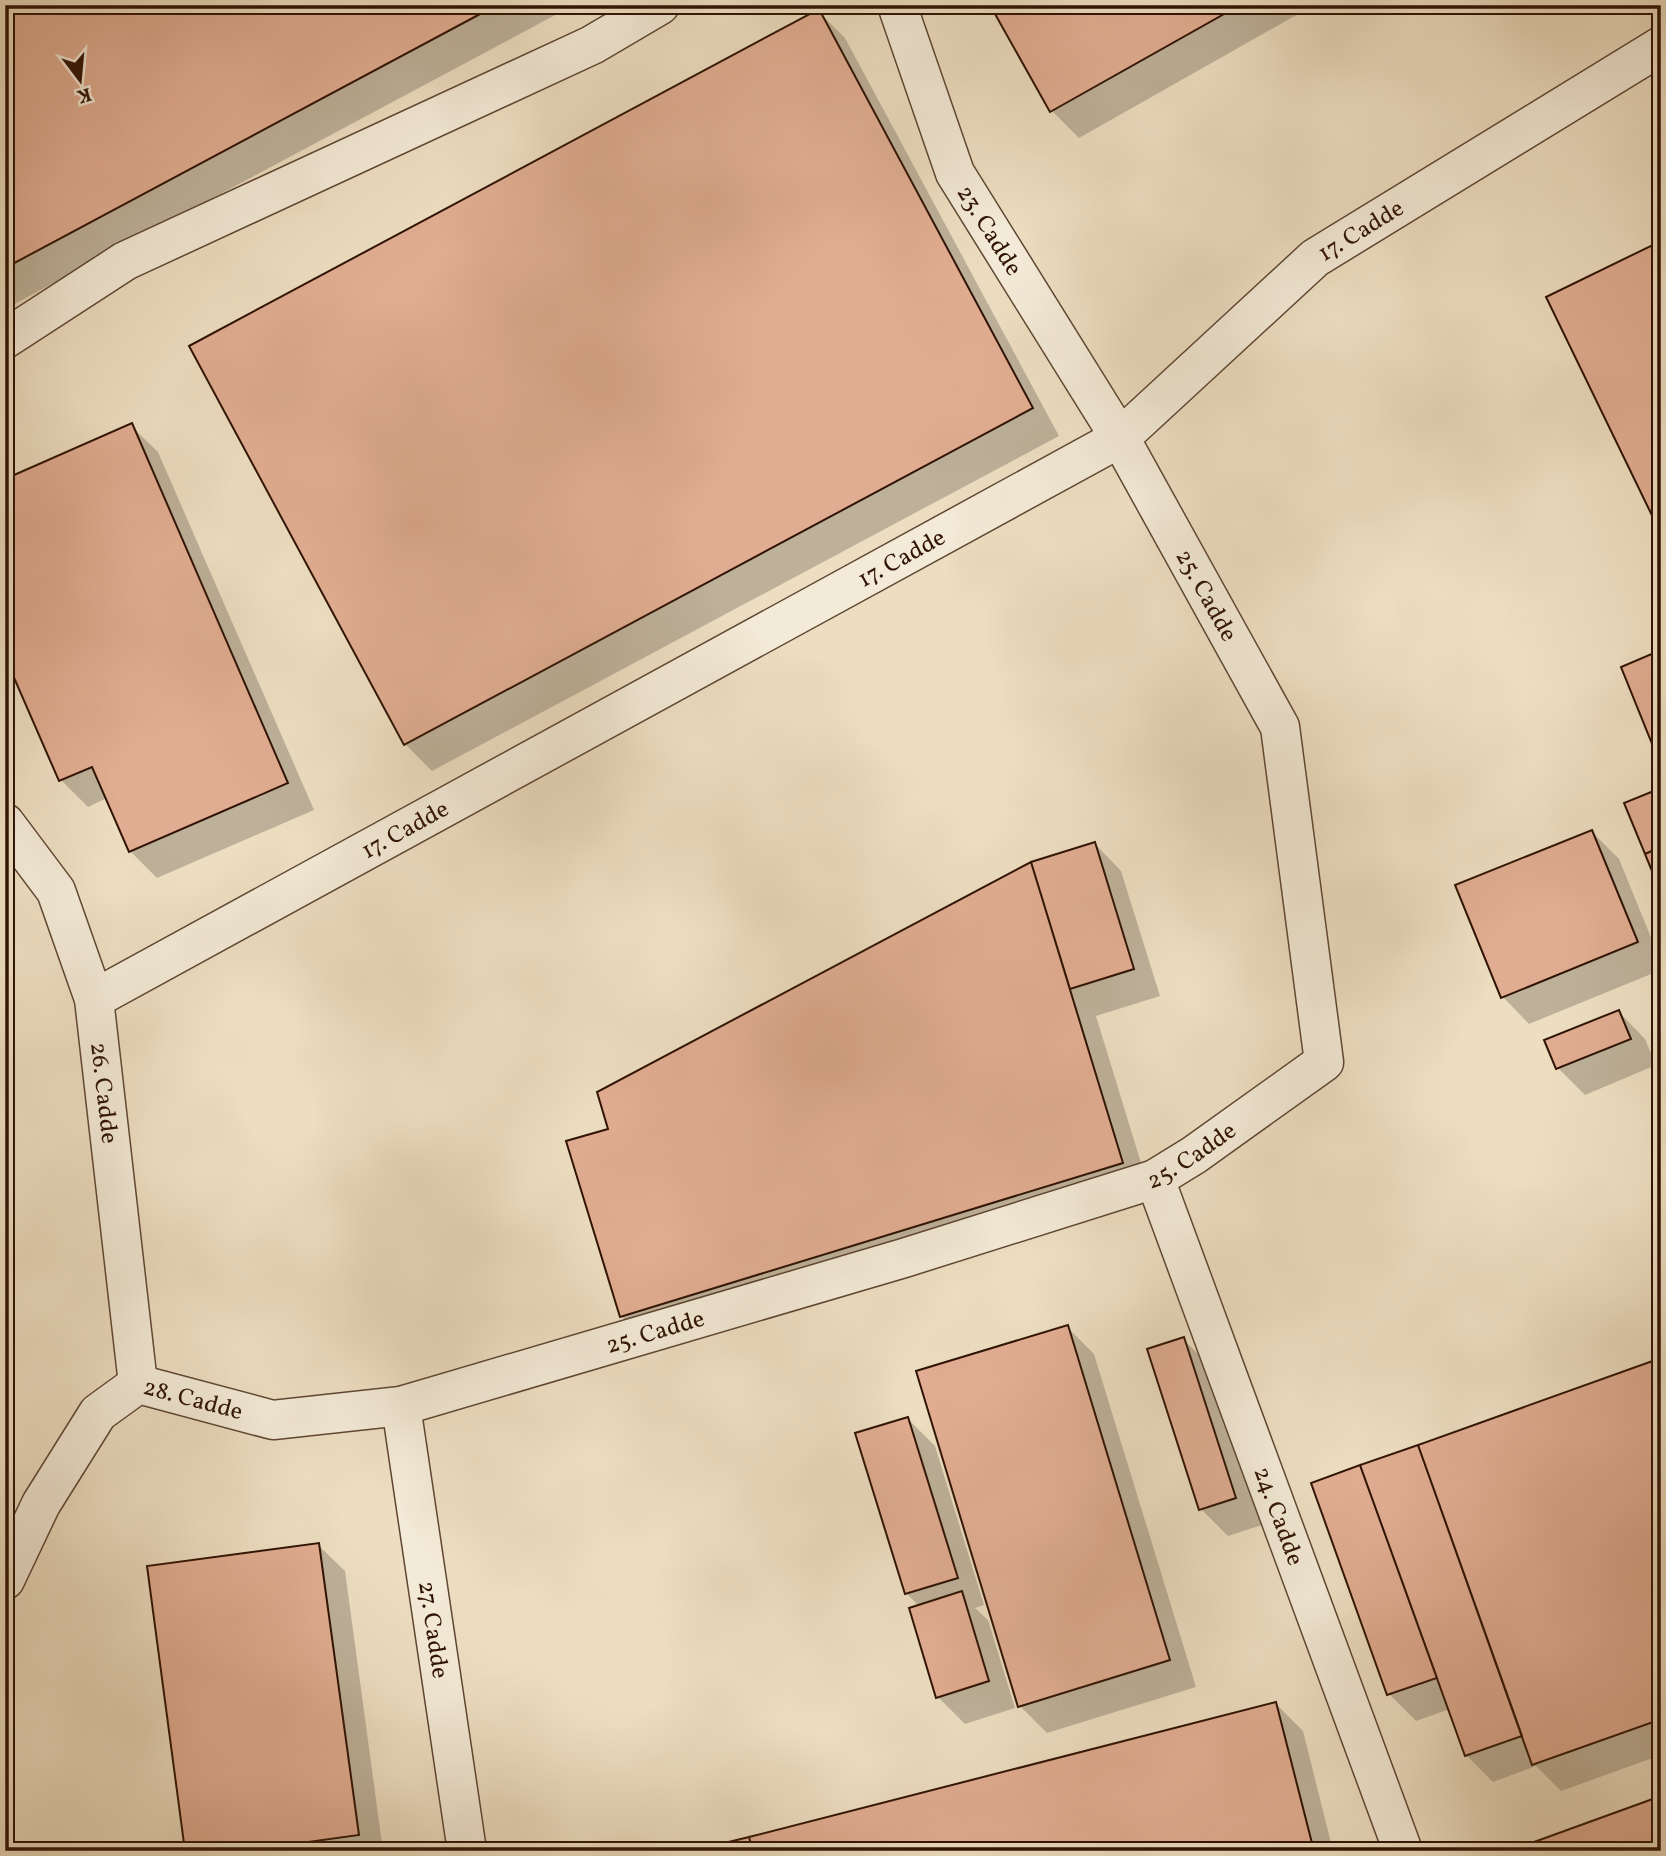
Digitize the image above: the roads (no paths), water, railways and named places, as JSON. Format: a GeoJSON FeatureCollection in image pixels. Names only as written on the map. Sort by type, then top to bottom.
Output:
{"type":"FeatureCollection","features":[{"type":"Feature","properties":{"kind":"lane"},"geometry":{"type":"LineString","coordinates":[[5,339],[125,261],[592,45],[660,5]]}},
{"type":"Feature","properties":{"kind":"lane","name":"23. Cadde"},"geometry":{"type":"LineString","coordinates":[[897,5],[955,173],[1120,438]]}},
{"type":"Feature","properties":{"kind":"lane","name":"17. Cadde"},"geometry":{"type":"LineString","coordinates":[[94,999],[1120,438],[1315,258],[1661,46]]}},
{"type":"Feature","properties":{"kind":"lane","name":"25. Cadde"},"geometry":{"type":"LineString","coordinates":[[401,1406],[905,1258],[1156,1178],[1194,1155],[1324,1062],[1280,727],[1120,438]]}},
{"type":"Feature","properties":{"kind":"lane","name":"26. Cadde"},"geometry":{"type":"LineString","coordinates":[[5,823],[55,891],[94,999],[138,1384]]}},
{"type":"Feature","properties":{"kind":"lane","name":"24. Cadde"},"geometry":{"type":"LineString","coordinates":[[1156,1178],[1403,1851]]}},
{"type":"Feature","properties":{"kind":"lane","name":"28. Cadde"},"geometry":{"type":"LineString","coordinates":[[5,1580],[41,1504],[98,1413],[138,1384],[273,1420],[401,1406]]}},
{"type":"Feature","properties":{"kind":"lane","name":"27. Cadde"},"geometry":{"type":"LineString","coordinates":[[401,1406],[467,1851]]}}]}
